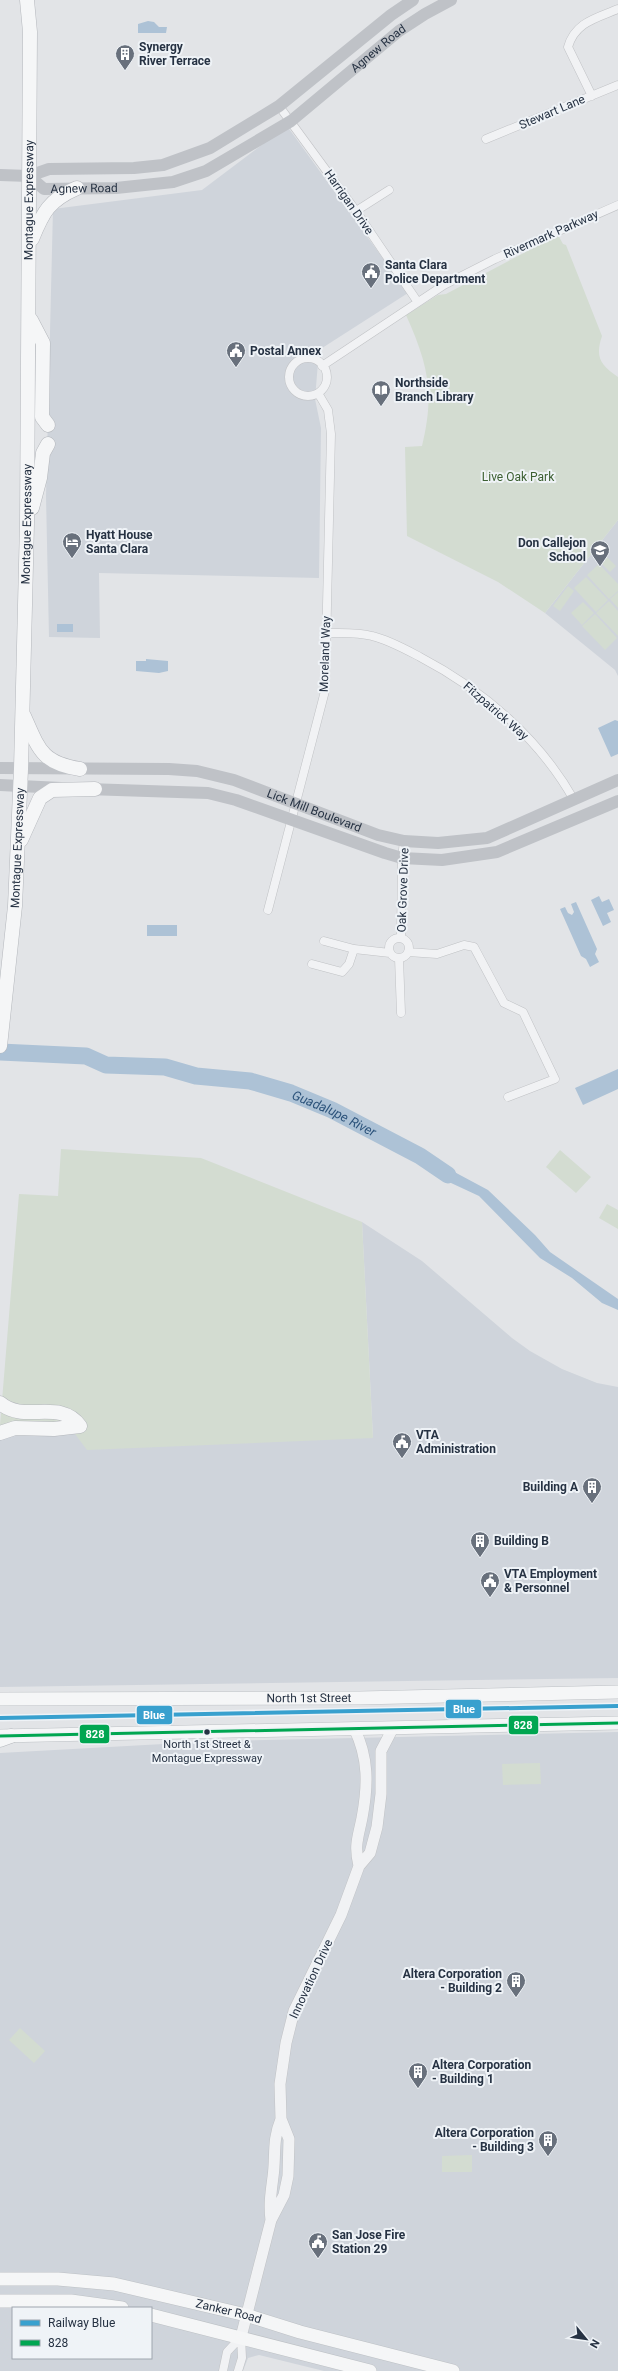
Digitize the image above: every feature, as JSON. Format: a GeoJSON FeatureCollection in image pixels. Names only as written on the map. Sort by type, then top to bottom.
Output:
{"type":"FeatureCollection","features":[{"type":"Feature","properties":{"kind":"highway","name":"Montague Expressway"},"geometry":{"type":"LineString","coordinates":[[0,1046],[1,1025],[11,958],[21,769],[30,317],[30,32],[27,0]]}},
{"type":"Feature","properties":{"kind":"highway"},"geometry":{"type":"LineString","coordinates":[[30,245],[40,218],[50,203],[61,195],[77,188]]}},
{"type":"Feature","properties":{"kind":"highway"},"geometry":{"type":"LineString","coordinates":[[30,317],[43,344],[42,417],[48,425]]}},
{"type":"Feature","properties":{"kind":"highway"},"geometry":{"type":"LineString","coordinates":[[27,523],[40,478],[43,453],[48,444]]}},
{"type":"Feature","properties":{"kind":"highway"},"geometry":{"type":"LineString","coordinates":[[22,713],[37,745],[44,755],[62,766],[80,769]]}},
{"type":"Feature","properties":{"kind":"highway"},"geometry":{"type":"LineString","coordinates":[[18,848],[40,798],[52,790],[94,789]]}},
{"type":"Feature","properties":{"kind":"highway"},"geometry":{"type":"LineString","coordinates":[[0,1403],[5,1408],[20,1413],[66,1413],[76,1419],[80,1426],[54,1429],[15,1428],[0,1433]]}},
{"type":"Feature","properties":{"kind":"main road","name":"Agnew Road"},"geometry":{"type":"LineString","coordinates":[[29,176],[51,169],[134,168],[163,165],[210,148],[279,106],[391,15],[413,0]]}},
{"type":"Feature","properties":{"kind":"main road","name":"Agnew Road"},"geometry":{"type":"LineString","coordinates":[[29,176],[44,189],[116,188],[173,182],[206,171],[291,120],[400,31],[425,14],[451,0]]}},
{"type":"Feature","properties":{"kind":"main road"},"geometry":{"type":"LineString","coordinates":[[0,175],[29,176]]}},
{"type":"Feature","properties":{"kind":"main road","name":"Lick Mill Boulevard"},"geometry":{"type":"LineString","coordinates":[[0,768],[169,769],[197,771],[234,780],[378,834],[404,841],[438,843],[482,840],[618,780]]}},
{"type":"Feature","properties":{"kind":"main road","name":"Lick Mill Boulevard"},"geometry":{"type":"LineString","coordinates":[[0,785],[208,793],[236,800],[402,858],[442,860],[497,852],[618,801]]}},
{"type":"Feature","properties":{"kind":"main road","name":"North 1st Street"},"geometry":{"type":"LineString","coordinates":[[0,1699],[360,1698],[618,1692]]}},
{"type":"Feature","properties":{"kind":"main road"},"geometry":{"type":"LineString","coordinates":[[4,1737],[618,1723]]}},
{"type":"Feature","properties":{"kind":"main road","name":"Zanker Road"},"geometry":{"type":"LineString","coordinates":[[0,2279],[58,2278],[114,2284],[246,2314],[300,2332],[453,2371]]}},
{"type":"Feature","properties":{"kind":"main road"},"geometry":{"type":"LineString","coordinates":[[0,2301],[71,2301],[115,2307]]}},
{"type":"Feature","properties":{"kind":"main road","name":"Zanker Road"},"geometry":{"type":"LineString","coordinates":[[152,2315],[370,2371]]}},
{"type":"Feature","properties":{"kind":"street"},"geometry":{"type":"LineString","coordinates":[[592,96],[568,47],[570,38],[582,24],[618,9]]}},
{"type":"Feature","properties":{"kind":"street","name":"Stewart Lane"},"geometry":{"type":"LineString","coordinates":[[486,139],[618,85]]}},
{"type":"Feature","properties":{"kind":"street","name":"Harrigan Drive"},"geometry":{"type":"LineString","coordinates":[[279,106],[291,120],[356,211],[417,301]]}},
{"type":"Feature","properties":{"kind":"street"},"geometry":{"type":"LineString","coordinates":[[356,211],[389,190]]}},
{"type":"Feature","properties":{"kind":"street","name":"Rivermark Parkway"},"geometry":{"type":"LineString","coordinates":[[322,366],[417,301],[495,259],[618,204]]}},
{"type":"Feature","properties":{"kind":"street"},"geometry":{"type":"LineString","coordinates":[[310,359],[322,366],[326,378],[325,384],[318,393],[306,396],[298,393],[290,384],[288,378],[290,371],[298,361],[310,359]]}},
{"type":"Feature","properties":{"kind":"street","name":"Moreland Way"},"geometry":{"type":"LineString","coordinates":[[268,910],[325,692],[330,425],[328,410],[318,393]]}},
{"type":"Feature","properties":{"kind":"street","name":"Fitzpatrick Way"},"geometry":{"type":"LineString","coordinates":[[327,633],[364,634],[374,637],[403,648],[469,685],[514,724],[549,760],[574,800]]}},
{"type":"Feature","properties":{"kind":"street","name":"Oak Grove Drive"},"geometry":{"type":"LineString","coordinates":[[404,841],[402,858],[401,938],[408,945],[408,952]]}},
{"type":"Feature","properties":{"kind":"street","name":"Oak Grove Drive"},"geometry":{"type":"LineString","coordinates":[[390,953],[389,946],[392,941],[401,938]]}},
{"type":"Feature","properties":{"kind":"street"},"geometry":{"type":"LineString","coordinates":[[324,941],[354,949],[390,953],[393,957],[399,958],[408,952],[437,954],[464,945],[474,947],[504,1003],[523,1012],[555,1079],[508,1097]]}},
{"type":"Feature","properties":{"kind":"street"},"geometry":{"type":"LineString","coordinates":[[312,964],[342,972],[349,964],[354,949]]}},
{"type":"Feature","properties":{"kind":"street"},"geometry":{"type":"LineString","coordinates":[[399,958],[401,1013]]}},
{"type":"Feature","properties":{"kind":"street","name":"Innovation Drive"},"geometry":{"type":"LineString","coordinates":[[354,1728],[364,1752],[366,1765],[365,1805],[355,1850],[359,1866]]}},
{"type":"Feature","properties":{"kind":"street","name":"Innovation Drive"},"geometry":{"type":"LineString","coordinates":[[238,2371],[242,2358],[241,2337],[246,2314],[271,2220],[284,2195],[290,2160],[289,2139],[281,2119],[280,2084],[283,2061],[294,2011],[341,1916],[359,1866],[370,1853],[377,1827],[381,1794],[381,1751],[393,1728]]}},
{"type":"Feature","properties":{"kind":"street","name":"Innovation Drive"},"geometry":{"type":"LineString","coordinates":[[271,2220],[269,2197],[273,2177],[274,2136],[281,2119]]}},
{"type":"Feature","properties":{"kind":"street"},"geometry":{"type":"LineString","coordinates":[[223,2371],[226,2352],[241,2337]]}},
{"type":"Feature","properties":{"kind":"shaded area"},"geometry":{"type":"Polygon","coordinates":[[[287,126],[408,293],[319,350],[315,399],[321,428],[319,578],[99,573],[100,638],[49,637],[46,496],[53,209],[202,190],[287,126]]]}},
{"type":"Feature","properties":{"kind":"shaded area","name":"Don Callejon School"},"geometry":{"type":"Polygon","coordinates":[[[618,520],[618,676],[615,670],[545,613],[618,520]]]}},
{"type":"Feature","properties":{"kind":"shaded area"},"geometry":{"type":"Polygon","coordinates":[[[362,1222],[422,1261],[512,1338],[530,1351],[562,1369],[597,1383],[618,1387],[618,1678],[0,1687],[0,1425],[72,1430],[373,1438],[362,1222]]]}},
{"type":"Feature","properties":{"kind":"shaded area"},"geometry":{"type":"Polygon","coordinates":[[[618,1732],[618,2371],[324,2371],[259,2355],[248,2358],[243,2371],[0,2371],[0,1753],[218,1741],[618,1732]]]}},
{"type":"Feature","properties":{"kind":"green space","name":"Live Oak Park"},"geometry":{"type":"Polygon","coordinates":[[[558,235],[563,244],[566,245],[602,336],[599,350],[601,360],[607,368],[618,377],[618,520],[545,613],[498,582],[407,536],[405,447],[422,446],[428,410],[428,394],[427,379],[420,349],[406,315],[438,295],[446,294],[558,235]]]}},
{"type":"Feature","properties":{"kind":"green space"},"geometry":{"type":"Polygon","coordinates":[[[602,552],[616,566],[610,572],[596,558],[602,552]]]}},
{"type":"Feature","properties":{"kind":"green space"},"geometry":{"type":"Polygon","coordinates":[[[599,564],[618,584],[618,591],[609,599],[587,575],[599,564]]]}},
{"type":"Feature","properties":{"kind":"green space"},"geometry":{"type":"Polygon","coordinates":[[[586,577],[608,600],[596,612],[574,588],[586,577]]]}},
{"type":"Feature","properties":{"kind":"green space"},"geometry":{"type":"Polygon","coordinates":[[[568,586],[574,591],[560,611],[553,606],[568,586]]]}},
{"type":"Feature","properties":{"kind":"green space"},"geometry":{"type":"Polygon","coordinates":[[[618,592],[618,608],[610,599],[618,592]]]}},
{"type":"Feature","properties":{"kind":"green space"},"geometry":{"type":"Polygon","coordinates":[[[609,601],[618,611],[618,636],[596,613],[609,601]]]}},
{"type":"Feature","properties":{"kind":"green space"},"geometry":{"type":"Polygon","coordinates":[[[583,602],[594,613],[582,625],[571,613],[583,602]]]}},
{"type":"Feature","properties":{"kind":"green space"},"geometry":{"type":"Polygon","coordinates":[[[595,614],[617,638],[605,650],[582,626],[595,614]]]}},
{"type":"Feature","properties":{"kind":"green space"},"geometry":{"type":"Polygon","coordinates":[[[61,1149],[201,1158],[362,1222],[373,1438],[87,1450],[72,1430],[0,1425],[19,1194],[58,1196],[61,1149]]]}},
{"type":"Feature","properties":{"kind":"green space"},"geometry":{"type":"Polygon","coordinates":[[[560,1150],[591,1177],[576,1193],[546,1167],[560,1150]]]}},
{"type":"Feature","properties":{"kind":"green space"},"geometry":{"type":"Polygon","coordinates":[[[607,1204],[618,1210],[618,1229],[599,1218],[607,1204]]]}},
{"type":"Feature","properties":{"kind":"green space"},"geometry":{"type":"Polygon","coordinates":[[[540,1763],[541,1784],[503,1785],[502,1764],[540,1763]]]}},
{"type":"Feature","properties":{"kind":"green space"},"geometry":{"type":"Polygon","coordinates":[[[20,2028],[45,2051],[34,2063],[9,2040],[20,2028]]]}},
{"type":"Feature","properties":{"kind":"green space"},"geometry":{"type":"Polygon","coordinates":[[[472,2155],[472,2172],[442,2172],[442,2156],[472,2155]]]}},
{"type":"Feature","properties":{"kind":"water"},"geometry":{"type":"Polygon","coordinates":[[[148,21],[154,22],[159,27],[167,27],[166,33],[138,33],[138,24],[148,21]]]}},
{"type":"Feature","properties":{"kind":"water"},"geometry":{"type":"Polygon","coordinates":[[[57,624],[73,624],[73,632],[57,632],[57,624]]]}},
{"type":"Feature","properties":{"kind":"water"},"geometry":{"type":"Polygon","coordinates":[[[146,659],[168,661],[168,671],[159,673],[136,671],[136,661],[146,661],[146,659]]]}},
{"type":"Feature","properties":{"kind":"water"},"geometry":{"type":"Polygon","coordinates":[[[615,720],[618,721],[618,754],[611,757],[598,728],[615,720]]]}},
{"type":"Feature","properties":{"kind":"water"},"geometry":{"type":"Polygon","coordinates":[[[599,896],[602,902],[609,899],[614,910],[607,913],[611,922],[603,926],[591,900],[599,896]]]}},
{"type":"Feature","properties":{"kind":"water"},"geometry":{"type":"Polygon","coordinates":[[[576,902],[597,949],[595,954],[599,962],[590,967],[586,959],[581,956],[560,909],[565,907],[568,913],[572,915],[574,912],[571,904],[576,902]]]}},
{"type":"Feature","properties":{"kind":"water"},"geometry":{"type":"Polygon","coordinates":[[[147,925],[177,925],[177,936],[147,936],[147,925]]]}},
{"type":"Feature","properties":{"kind":"water"},"geometry":{"type":"Polygon","coordinates":[[[618,1069],[618,1089],[583,1105],[575,1088],[618,1069]]]}},
{"type":"Feature","properties":{"kind":"water"},"geometry":{"type":"Polygon","coordinates":[[[432,1160],[488,1190],[535,1235],[550,1252],[618,1299],[618,1310],[602,1303],[572,1278],[540,1258],[479,1196],[436,1176],[426,1163],[432,1160]]]}},
{"type":"Feature","properties":{"kind":"waterway","name":"Guadalupe River"},"geometry":{"type":"LineString","coordinates":[[0,1052],[86,1056],[106,1065],[165,1067],[196,1076],[250,1081],[291,1093],[332,1110],[420,1156],[448,1175]]}},
{"type":"Feature","properties":{"kind":"rail line","name":"Blue"},"geometry":{"type":"LineString","coordinates":[[0,1718],[618,1706]]}},
{"type":"Feature","properties":{"kind":"transit line","name":"828"},"geometry":{"type":"LineString","coordinates":[[0,1736],[618,1723]]}},
{"type":"Feature","properties":{"kind":"place","name":"Synergy River Terrace"},"geometry":{"type":"Point","coordinates":[125,71]}},
{"type":"Feature","properties":{"kind":"place","name":"Santa Clara Police Department"},"geometry":{"type":"Point","coordinates":[371,289]}},
{"type":"Feature","properties":{"kind":"place","name":"Postal Annex"},"geometry":{"type":"Point","coordinates":[236,368]}},
{"type":"Feature","properties":{"kind":"place","name":"Northside Branch Library"},"geometry":{"type":"Point","coordinates":[381,407]}},
{"type":"Feature","properties":{"kind":"place","name":"Hyatt House Santa Clara"},"geometry":{"type":"Point","coordinates":[72,559]}},
{"type":"Feature","properties":{"kind":"place","name":"Don Callejon School"},"geometry":{"type":"Point","coordinates":[600,567]}},
{"type":"Feature","properties":{"kind":"place","name":"VTA Administration"},"geometry":{"type":"Point","coordinates":[402,1459]}},
{"type":"Feature","properties":{"kind":"place","name":"Building A"},"geometry":{"type":"Point","coordinates":[592,1504]}},
{"type":"Feature","properties":{"kind":"place","name":"Building B"},"geometry":{"type":"Point","coordinates":[480,1558]}},
{"type":"Feature","properties":{"kind":"place","name":"VTA Employment & Personnel"},"geometry":{"type":"Point","coordinates":[490,1598]}},
{"type":"Feature","properties":{"kind":"place","name":"North 1st Street & Montague Expressway"},"geometry":{"type":"Point","coordinates":[207,1732]}},
{"type":"Feature","properties":{"kind":"place","name":"Altera Corporation - Building 2"},"geometry":{"type":"Point","coordinates":[516,1998]}},
{"type":"Feature","properties":{"kind":"place","name":"Altera Corporation - Building 1"},"geometry":{"type":"Point","coordinates":[418,2089]}},
{"type":"Feature","properties":{"kind":"place","name":"Altera Corporation - Building 3"},"geometry":{"type":"Point","coordinates":[548,2157]}},
{"type":"Feature","properties":{"kind":"place","name":"San Jose Fire Station 29"},"geometry":{"type":"Point","coordinates":[318,2259]}}]}
